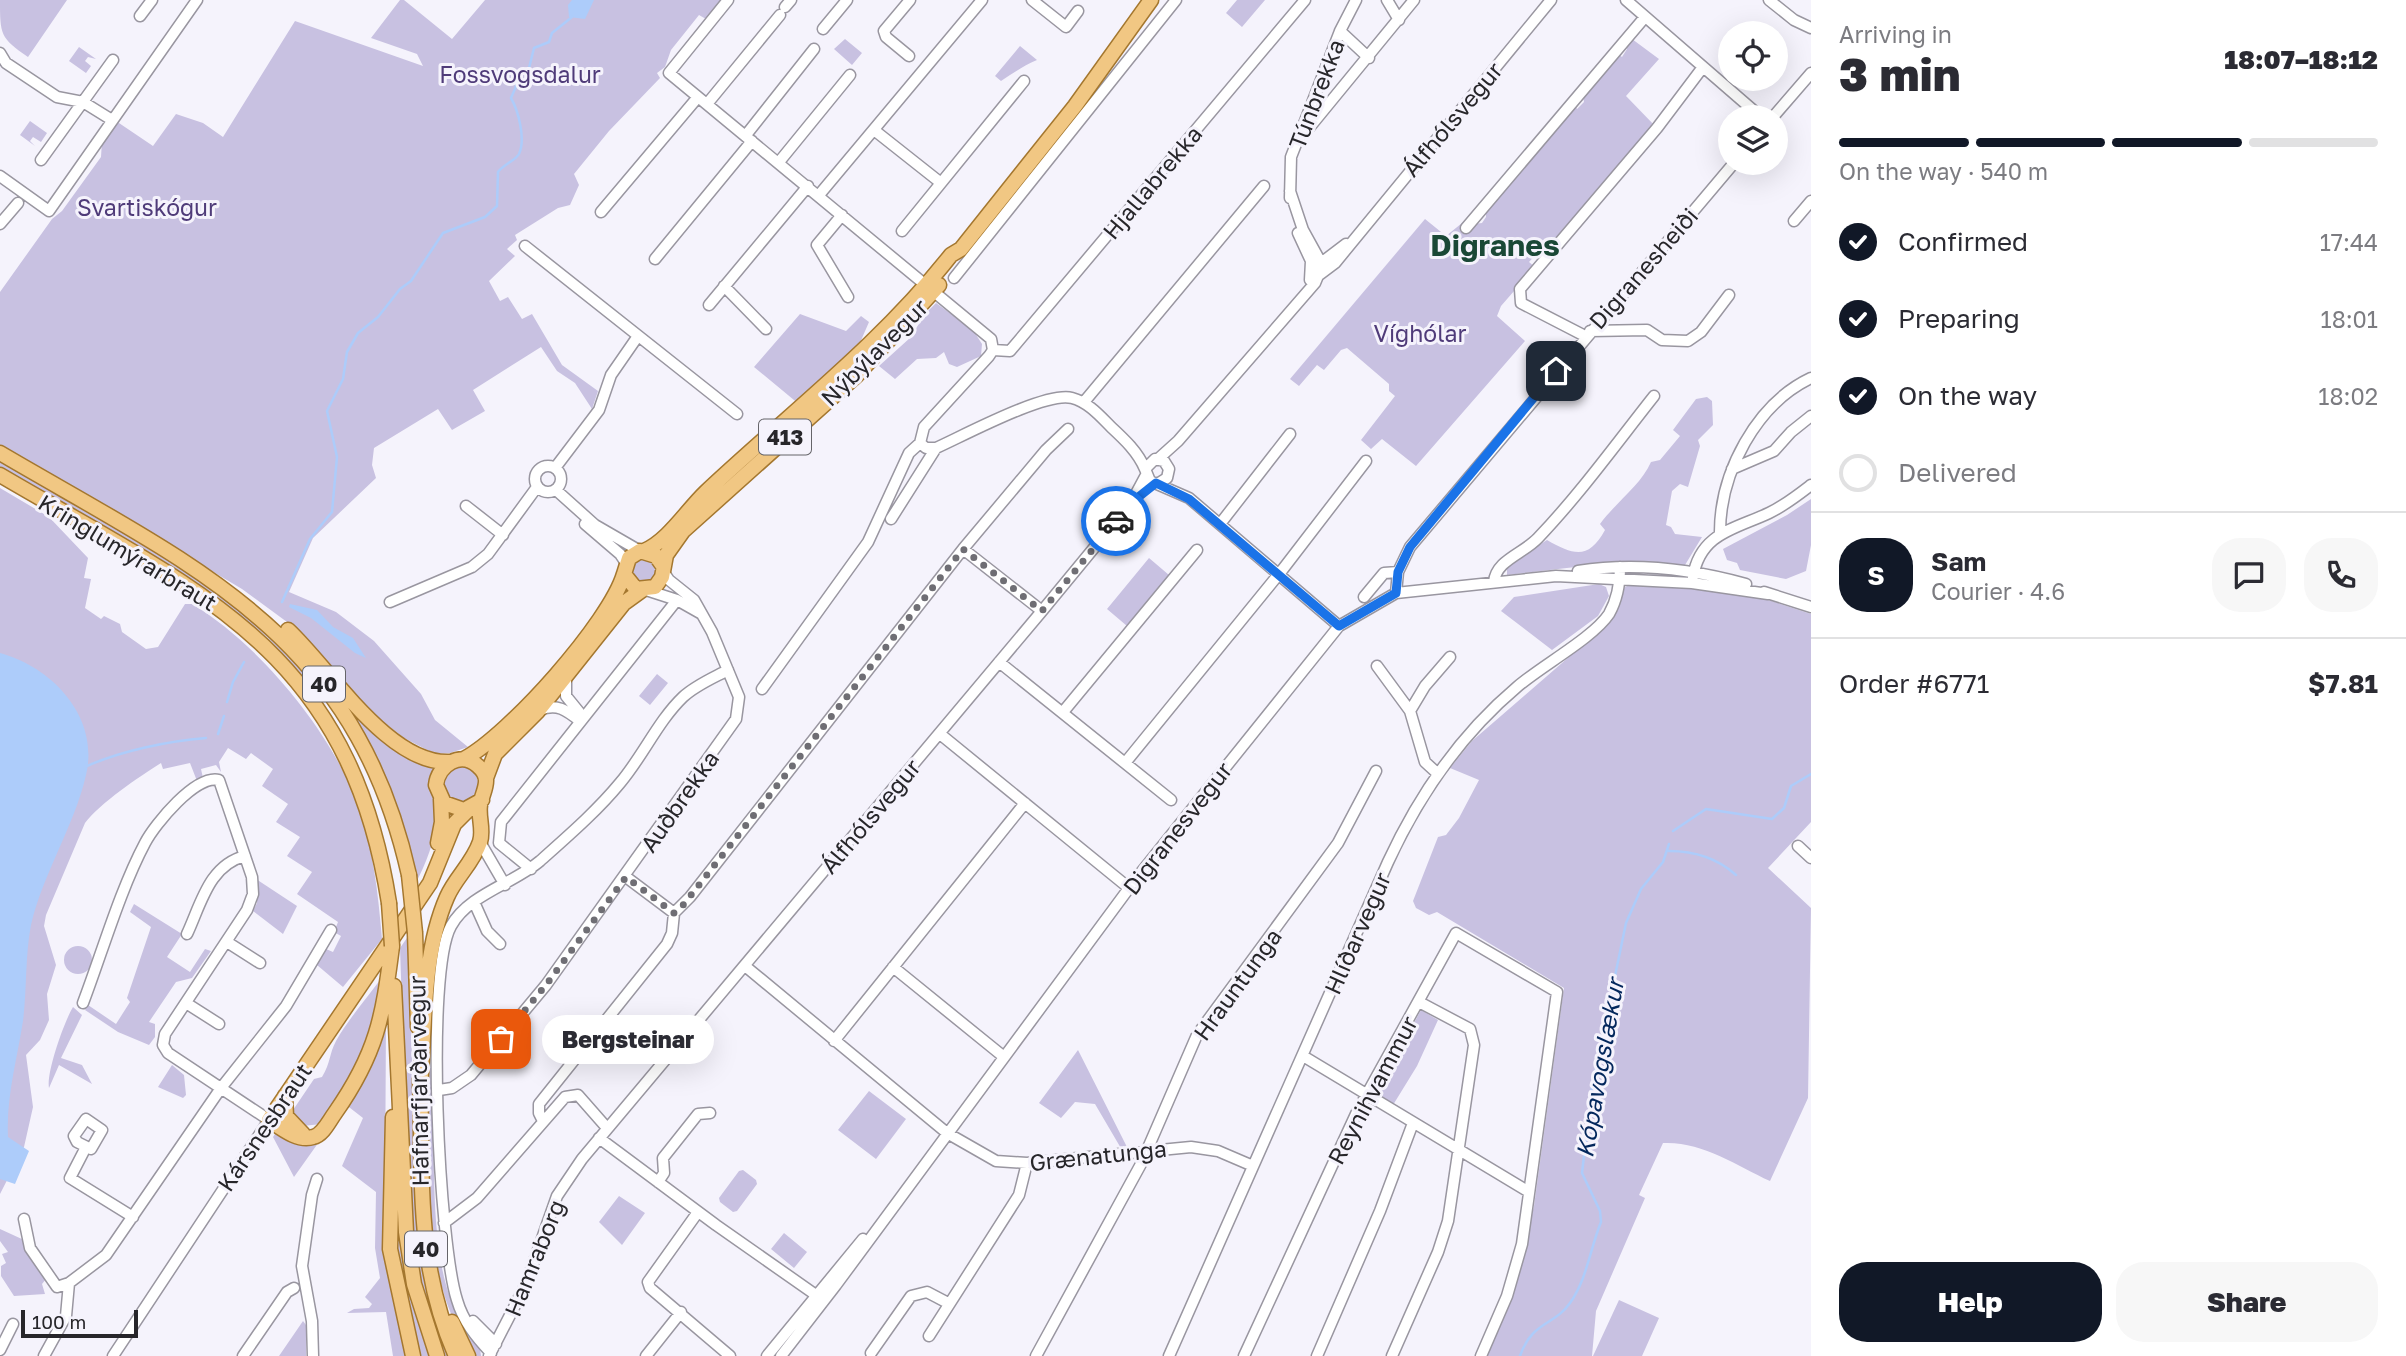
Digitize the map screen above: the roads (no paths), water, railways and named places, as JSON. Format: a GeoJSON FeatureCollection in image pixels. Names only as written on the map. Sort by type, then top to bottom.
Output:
{"type":"FeatureCollection","features":[{"type":"Feature","properties":{"kind":"main road","name":"Nýbýlavegur"},"geometry":{"type":"LineString","coordinates":[[663,569],[673,544],[694,519],[856,376],[930,289],[951,254],[961,248],[1075,106],[1151,0]]}},
{"type":"Feature","properties":{"kind":"main road","name":"Nýbýlavegur"},"geometry":{"type":"LineString","coordinates":[[642,551],[659,542],[706,492],[856,360],[906,309],[930,289]]}},
{"type":"Feature","properties":{"kind":"main road","name":"Kringlumýrarbraut"},"geometry":{"type":"LineString","coordinates":[[0,453],[146,539],[226,590],[285,638],[321,680],[358,734],[390,803]]}},
{"type":"Feature","properties":{"kind":"main road","name":"Kringlumýrarbraut"},"geometry":{"type":"LineString","coordinates":[[0,475],[169,573],[254,636],[285,666],[331,727],[359,784],[379,848]]}},
{"type":"Feature","properties":{"kind":"main road"},"geometry":{"type":"LineString","coordinates":[[642,551],[656,555],[663,569]]}},
{"type":"Feature","properties":{"kind":"main road","name":"413"},"geometry":{"type":"LineString","coordinates":[[457,760],[487,744],[530,702],[602,615],[617,592],[625,568],[642,551]]}},
{"type":"Feature","properties":{"kind":"main road"},"geometry":{"type":"LineString","coordinates":[[625,568],[630,585],[644,590]]}},
{"type":"Feature","properties":{"kind":"main road","name":"413"},"geometry":{"type":"LineString","coordinates":[[482,800],[486,778],[495,754],[538,711],[624,603],[659,583],[663,569]]}},
{"type":"Feature","properties":{"kind":"main road"},"geometry":{"type":"LineString","coordinates":[[226,590],[244,596],[276,619],[399,745],[428,760],[457,760],[476,764],[486,778]]}},
{"type":"Feature","properties":{"kind":"main road"},"geometry":{"type":"LineString","coordinates":[[418,899],[441,832],[441,799],[436,785],[438,776],[457,760]]}},
{"type":"Feature","properties":{"kind":"main road"},"geometry":{"type":"LineString","coordinates":[[441,799],[451,808],[468,809]]}},
{"type":"Feature","properties":{"kind":"main road"},"geometry":{"type":"LineString","coordinates":[[418,899],[439,867],[454,824],[468,809],[482,800]]}},
{"type":"Feature","properties":{"kind":"main road"},"geometry":{"type":"LineString","coordinates":[[420,1088],[434,944],[447,897],[480,842],[482,800]]}},
{"type":"Feature","properties":{"kind":"main road","name":"Hafnarfjarðarvegur"},"geometry":{"type":"LineString","coordinates":[[390,803],[409,875],[415,933],[421,1195],[432,1287],[456,1356]]}},
{"type":"Feature","properties":{"kind":"main road","name":"Hafnarfjarðarvegur"},"geometry":{"type":"LineString","coordinates":[[379,848],[389,902],[408,1248],[416,1294],[437,1356]]}},
{"type":"Feature","properties":{"kind":"main road","name":"Kársnesbraut"},"geometry":{"type":"LineString","coordinates":[[269,1120],[418,899]]}},
{"type":"Feature","properties":{"kind":"main road"},"geometry":{"type":"LineString","coordinates":[[269,1120],[296,1136],[311,1138],[324,1129],[354,1085],[372,1052],[384,1007],[391,956]]}},
{"type":"Feature","properties":{"kind":"main road"},"geometry":{"type":"LineString","coordinates":[[397,1049],[389,1231],[397,1289],[413,1356]]}},
{"type":"Feature","properties":{"kind":"main road"},"geometry":{"type":"LineString","coordinates":[[285,1095],[286,1116],[296,1129],[311,1138]]}},
{"type":"Feature","properties":{"kind":"main road"},"geometry":{"type":"LineString","coordinates":[[421,1195],[442,1300],[468,1356]]}},
{"type":"Feature","properties":{"kind":"street"},"geometry":{"type":"LineString","coordinates":[[140,16],[152,0]]}},
{"type":"Feature","properties":{"kind":"street"},"geometry":{"type":"LineString","coordinates":[[0,176],[49,211],[197,0]]}},
{"type":"Feature","properties":{"kind":"street"},"geometry":{"type":"LineString","coordinates":[[728,0],[669,73],[983,330],[991,339],[993,350]]}},
{"type":"Feature","properties":{"kind":"street"},"geometry":{"type":"LineString","coordinates":[[823,29],[847,0]]}},
{"type":"Feature","properties":{"kind":"street"},"geometry":{"type":"LineString","coordinates":[[909,56],[886,37],[884,31],[910,0]]}},
{"type":"Feature","properties":{"kind":"street"},"geometry":{"type":"LineString","coordinates":[[819,195],[982,0]]}},
{"type":"Feature","properties":{"kind":"street"},"geometry":{"type":"LineString","coordinates":[[1032,0],[1066,27],[1078,11]]}},
{"type":"Feature","properties":{"kind":"street"},"geometry":{"type":"LineString","coordinates":[[954,278],[1176,0]]}},
{"type":"Feature","properties":{"kind":"street","name":"Hjallabrekka"},"geometry":{"type":"LineString","coordinates":[[762,689],[868,542],[909,453],[920,443],[924,427],[985,363],[993,350],[1010,351],[1305,0]]}},
{"type":"Feature","properties":{"kind":"street","name":"Túnbrekka"},"geometry":{"type":"LineString","coordinates":[[1316,271],[1290,191],[1291,157],[1340,32],[1356,0]]}},
{"type":"Feature","properties":{"kind":"street"},"geometry":{"type":"LineString","coordinates":[[1387,0],[1399,20]]}},
{"type":"Feature","properties":{"kind":"street"},"geometry":{"type":"LineString","coordinates":[[1310,128],[1414,0]]}},
{"type":"Feature","properties":{"kind":"street","name":"Álfhólsvegur"},"geometry":{"type":"LineString","coordinates":[[1131,503],[1146,472],[1156,459],[1178,441],[1298,304],[1316,271],[1354,238],[1551,0]]}},
{"type":"Feature","properties":{"kind":"street"},"geometry":{"type":"LineString","coordinates":[[1626,0],[1747,105]]}},
{"type":"Feature","properties":{"kind":"street"},"geometry":{"type":"LineString","coordinates":[[1769,0],[1794,20],[1811,28]]}},
{"type":"Feature","properties":{"kind":"street"},"geometry":{"type":"LineString","coordinates":[[601,212],[785,7]]}},
{"type":"Feature","properties":{"kind":"street"},"geometry":{"type":"LineString","coordinates":[[1466,228],[1645,17]]}},
{"type":"Feature","properties":{"kind":"street"},"geometry":{"type":"LineString","coordinates":[[1340,32],[1369,58]]}},
{"type":"Feature","properties":{"kind":"street"},"geometry":{"type":"LineString","coordinates":[[655,259],[814,49]]}},
{"type":"Feature","properties":{"kind":"street"},"geometry":{"type":"LineString","coordinates":[[1115,50],[1130,60]]}},
{"type":"Feature","properties":{"kind":"street"},"geometry":{"type":"LineString","coordinates":[[0,53],[6,63],[57,97],[83,102],[112,120]]}},
{"type":"Feature","properties":{"kind":"street"},"geometry":{"type":"LineString","coordinates":[[41,160],[113,60]]}},
{"type":"Feature","properties":{"kind":"street"},"geometry":{"type":"LineString","coordinates":[[1703,67],[1657,128],[1520,289],[1521,303],[1588,333],[1647,330],[1662,340],[1688,341],[1701,332],[1729,295]]}},
{"type":"Feature","properties":{"kind":"street"},"geometry":{"type":"LineString","coordinates":[[779,162],[850,75]]}},
{"type":"Feature","properties":{"kind":"street"},"geometry":{"type":"LineString","coordinates":[[1784,105],[1810,78]]}},
{"type":"Feature","properties":{"kind":"street"},"geometry":{"type":"LineString","coordinates":[[902,230],[1024,80]]}},
{"type":"Feature","properties":{"kind":"street"},"geometry":{"type":"LineString","coordinates":[[874,130],[941,183]]}},
{"type":"Feature","properties":{"kind":"street","name":"Digranesheiði"},"geometry":{"type":"LineString","coordinates":[[1396,593],[1398,572],[1410,547],[1724,175]]}},
{"type":"Feature","properties":{"kind":"street"},"geometry":{"type":"LineString","coordinates":[[709,305],[808,186]]}},
{"type":"Feature","properties":{"kind":"street"},"geometry":{"type":"LineString","coordinates":[[1084,402],[1264,186]]}},
{"type":"Feature","properties":{"kind":"street"},"geometry":{"type":"LineString","coordinates":[[1794,221],[1811,201]]}},
{"type":"Feature","properties":{"kind":"street"},"geometry":{"type":"LineString","coordinates":[[0,224],[18,203]]}},
{"type":"Feature","properties":{"kind":"street"},"geometry":{"type":"LineString","coordinates":[[842,215],[817,245],[848,297]]}},
{"type":"Feature","properties":{"kind":"street"},"geometry":{"type":"LineString","coordinates":[[525,246],[737,414]]}},
{"type":"Feature","properties":{"kind":"street"},"geometry":{"type":"LineString","coordinates":[[906,309],[912,292],[909,272]]}},
{"type":"Feature","properties":{"kind":"street"},"geometry":{"type":"LineString","coordinates":[[724,286],[766,329]]}},
{"type":"Feature","properties":{"kind":"street"},"geometry":{"type":"LineString","coordinates":[[555,468],[599,410],[611,374],[638,336]]}},
{"type":"Feature","properties":{"kind":"street"},"geometry":{"type":"LineString","coordinates":[[1720,532],[1724,497],[1742,446],[1789,389],[1811,378]]}},
{"type":"Feature","properties":{"kind":"street"},"geometry":{"type":"LineString","coordinates":[[1494,582],[1500,564],[1532,544],[1556,519],[1654,396]]}},
{"type":"Feature","properties":{"kind":"street"},"geometry":{"type":"LineString","coordinates":[[920,443],[926,448],[936,448],[1053,397],[1069,397],[1084,402],[1126,441],[1169,469],[1189,499]]}},
{"type":"Feature","properties":{"kind":"street"},"geometry":{"type":"LineString","coordinates":[[1732,470],[1774,451],[1791,432],[1811,416]]}},
{"type":"Feature","properties":{"kind":"street"},"geometry":{"type":"LineString","coordinates":[[542,1119],[539,1104],[667,944],[673,933],[674,913],[690,897],[963,549],[1046,450],[1068,429]]}},
{"type":"Feature","properties":{"kind":"street"},"geometry":{"type":"LineString","coordinates":[[1220,524],[1290,434]]}},
{"type":"Feature","properties":{"kind":"street"},"geometry":{"type":"LineString","coordinates":[[1126,441],[1146,472],[1157,483],[1189,499],[1339,626]]}},
{"type":"Feature","properties":{"kind":"street","name":"Álfhólsvegur"},"geometry":{"type":"LineString","coordinates":[[607,1128],[1131,503],[1165,480],[1178,441]]}},
{"type":"Feature","properties":{"kind":"street"},"geometry":{"type":"LineString","coordinates":[[891,519],[936,448]]}},
{"type":"Feature","properties":{"kind":"street"},"geometry":{"type":"LineString","coordinates":[[1125,763],[1279,575],[1366,461]]}},
{"type":"Feature","properties":{"kind":"street"},"geometry":{"type":"LineString","coordinates":[[540,468],[555,468],[561,479],[556,489],[544,492],[537,487],[534,479],[540,468]]}},
{"type":"Feature","properties":{"kind":"street"},"geometry":{"type":"LineString","coordinates":[[1693,577],[1704,546],[1720,532],[1770,512],[1811,485]]}},
{"type":"Feature","properties":{"kind":"street"},"geometry":{"type":"LineString","coordinates":[[390,602],[472,567],[488,554],[537,487]]}},
{"type":"Feature","properties":{"kind":"street"},"geometry":{"type":"LineString","coordinates":[[556,489],[576,510],[587,527],[621,554],[625,568]]}},
{"type":"Feature","properties":{"kind":"street"},"geometry":{"type":"LineString","coordinates":[[466,506],[503,535]]}},
{"type":"Feature","properties":{"kind":"street"},"geometry":{"type":"LineString","coordinates":[[576,510],[642,551]]}},
{"type":"Feature","properties":{"kind":"street"},"geometry":{"type":"LineString","coordinates":[[963,549],[1042,611]]}},
{"type":"Feature","properties":{"kind":"street"},"geometry":{"type":"LineString","coordinates":[[1063,712],[1197,550]]}},
{"type":"Feature","properties":{"kind":"street","name":"Auðbrekka"},"geometry":{"type":"LineString","coordinates":[[439,1090],[452,1088],[471,1075],[546,985],[626,877],[736,719],[739,697],[703,614],[694,600],[669,580],[663,569]]}},
{"type":"Feature","properties":{"kind":"street","name":"Digranesheiði"},"geometry":{"type":"LineString","coordinates":[[1364,597],[1384,573],[1398,572]]}},
{"type":"Feature","properties":{"kind":"street","name":"Digranesvegur"},"geometry":{"type":"LineString","coordinates":[[767,1356],[885,1217],[1129,888],[1339,626],[1396,593],[1556,576],[1620,573],[1693,577],[1811,607]]}},
{"type":"Feature","properties":{"kind":"street","name":"Hlíðarvegur"},"geometry":{"type":"LineString","coordinates":[[1169,1356],[1391,856],[1420,798],[1437,773],[1488,712],[1543,665],[1599,625],[1615,601],[1620,573]]}},
{"type":"Feature","properties":{"kind":"street"},"geometry":{"type":"LineString","coordinates":[[644,590],[677,600],[703,614]]}},
{"type":"Feature","properties":{"kind":"street"},"geometry":{"type":"LineString","coordinates":[[531,869],[499,843],[501,822],[677,600]]}},
{"type":"Feature","properties":{"kind":"street"},"geometry":{"type":"LineString","coordinates":[[1410,711],[1424,686],[1450,657]]}},
{"type":"Feature","properties":{"kind":"street"},"geometry":{"type":"LineString","coordinates":[[999,662],[1171,800]]}},
{"type":"Feature","properties":{"kind":"street"},"geometry":{"type":"LineString","coordinates":[[1377,666],[1410,711],[1425,762],[1437,773]]}},
{"type":"Feature","properties":{"kind":"street"},"geometry":{"type":"LineString","coordinates":[[492,1351],[474,1334],[460,1310],[449,1267],[443,1223],[438,1004],[444,946],[450,927],[474,902],[531,869],[620,784],[681,699],[728,670]]}},
{"type":"Feature","properties":{"kind":"street"},"geometry":{"type":"LineString","coordinates":[[566,677],[566,696],[582,718]]}},
{"type":"Feature","properties":{"kind":"street"},"geometry":{"type":"LineString","coordinates":[[538,711],[555,706],[582,718]]}},
{"type":"Feature","properties":{"kind":"street"},"geometry":{"type":"LineString","coordinates":[[940,734],[1129,888]]}},
{"type":"Feature","properties":{"kind":"street","name":"Hrauntunga"},"geometry":{"type":"LineString","coordinates":[[1036,1356],[1108,1228],[1147,1150],[1197,1035],[1338,843],[1377,771]]}},
{"type":"Feature","properties":{"kind":"street"},"geometry":{"type":"LineString","coordinates":[[83,1003],[143,846],[194,786],[214,778],[221,781],[252,877],[253,894],[247,910],[227,942],[164,1036],[164,1048],[269,1120]]}},
{"type":"Feature","properties":{"kind":"street"},"geometry":{"type":"LineString","coordinates":[[834,1041],[1025,803]]}},
{"type":"Feature","properties":{"kind":"street"},"geometry":{"type":"LineString","coordinates":[[480,842],[505,885]]}},
{"type":"Feature","properties":{"kind":"street"},"geometry":{"type":"LineString","coordinates":[[1798,846],[1811,858]]}},
{"type":"Feature","properties":{"kind":"street"},"geometry":{"type":"LineString","coordinates":[[187,934],[220,868],[245,856]]}},
{"type":"Feature","properties":{"kind":"street"},"geometry":{"type":"LineString","coordinates":[[467,866],[481,860],[490,863]]}},
{"type":"Feature","properties":{"kind":"street"},"geometry":{"type":"LineString","coordinates":[[626,877],[674,913]]}},
{"type":"Feature","properties":{"kind":"street"},"geometry":{"type":"LineString","coordinates":[[474,902],[487,931],[500,944]]}},
{"type":"Feature","properties":{"kind":"street"},"geometry":{"type":"LineString","coordinates":[[23,1219],[30,1248],[51,1283],[61,1287],[69,1283],[106,1255],[221,1088],[286,1006],[331,930]]}},
{"type":"Feature","properties":{"kind":"street","name":"Reynihvammur"},"geometry":{"type":"LineString","coordinates":[[1244,1356],[1356,1114],[1456,933],[1557,992],[1530,1192]]}},
{"type":"Feature","properties":{"kind":"street"},"geometry":{"type":"LineString","coordinates":[[227,942],[260,963]]}},
{"type":"Feature","properties":{"kind":"street","name":"Grænatunga"},"geometry":{"type":"LineString","coordinates":[[745,966],[947,1133],[984,1157],[1007,1163],[1027,1163],[1174,1147],[1205,1148],[1253,1166]]}},
{"type":"Feature","properties":{"kind":"street"},"geometry":{"type":"LineString","coordinates":[[893,967],[1004,1057]]}},
{"type":"Feature","properties":{"kind":"street"},"geometry":{"type":"LineString","coordinates":[[1392,1356],[1438,1252],[1448,1221],[1474,1036],[1463,1025],[1419,1002]]}},
{"type":"Feature","properties":{"kind":"street"},"geometry":{"type":"LineString","coordinates":[[186,1003],[219,1024]]}},
{"type":"Feature","properties":{"kind":"street"},"geometry":{"type":"LineString","coordinates":[[1303,1056],[1530,1192],[1513,1282],[1481,1356]]}},
{"type":"Feature","properties":{"kind":"street"},"geometry":{"type":"LineString","coordinates":[[443,1223],[477,1198],[542,1119],[571,1094],[586,1100],[607,1128]]}},
{"type":"Feature","properties":{"kind":"street"},"geometry":{"type":"LineString","coordinates":[[658,1182],[664,1173],[663,1158],[698,1114],[710,1113]]}},
{"type":"Feature","properties":{"kind":"street","name":"Kársnesbraut"},"geometry":{"type":"LineString","coordinates":[[113,1356],[269,1120]]}},
{"type":"Feature","properties":{"kind":"street"},"geometry":{"type":"LineString","coordinates":[[1317,1356],[1380,1211],[1413,1123]]}},
{"type":"Feature","properties":{"kind":"street","name":"Hamraborg"},"geometry":{"type":"LineString","coordinates":[[492,1351],[528,1279],[557,1196],[607,1128]]}},
{"type":"Feature","properties":{"kind":"street"},"geometry":{"type":"LineString","coordinates":[[599,1138],[819,1297]]}},
{"type":"Feature","properties":{"kind":"street"},"geometry":{"type":"LineString","coordinates":[[86,1147],[70,1178],[133,1217]]}},
{"type":"Feature","properties":{"kind":"street"},"geometry":{"type":"LineString","coordinates":[[929,1336],[1019,1195],[1027,1163]]}},
{"type":"Feature","properties":{"kind":"street"},"geometry":{"type":"LineString","coordinates":[[313,1356],[312,1321],[302,1266],[312,1195],[317,1179]]}},
{"type":"Feature","properties":{"kind":"street"},"geometry":{"type":"LineString","coordinates":[[698,1212],[649,1279],[650,1288],[681,1311],[730,1356]]}},
{"type":"Feature","properties":{"kind":"street"},"geometry":{"type":"LineString","coordinates":[[44,1356],[66,1316],[69,1283]]}},
{"type":"Feature","properties":{"kind":"street"},"geometry":{"type":"LineString","coordinates":[[243,1356],[287,1292],[294,1288]]}},
{"type":"Feature","properties":{"kind":"street"},"geometry":{"type":"LineString","coordinates":[[871,1353],[911,1296],[928,1292],[948,1303]]}},
{"type":"Feature","properties":{"kind":"street","name":"Digranesvegur"},"geometry":{"type":"LineString","coordinates":[[781,1356],[819,1297]]}},
{"type":"Feature","properties":{"kind":"street"},"geometry":{"type":"LineString","coordinates":[[460,1310],[472,1321],[492,1351]]}},
{"type":"Feature","properties":{"kind":"street"},"geometry":{"type":"LineString","coordinates":[[646,1356],[681,1311]]}},
{"type":"Feature","properties":{"kind":"street"},"geometry":{"type":"LineString","coordinates":[[472,1321],[486,1327],[496,1327],[511,1315]]}},
{"type":"Feature","properties":{"kind":"street"},"geometry":{"type":"LineString","coordinates":[[0,1350],[13,1324]]}},
{"type":"Feature","properties":{"kind":"water"},"geometry":{"type":"Polygon","coordinates":[[[572,0],[594,0],[585,19],[569,17],[568,5],[572,0]]]}},
{"type":"Feature","properties":{"kind":"water"},"geometry":{"type":"Polygon","coordinates":[[[290,604],[317,610],[333,627],[353,638],[366,658],[355,653],[311,618],[289,607],[290,604]]]}},
{"type":"Feature","properties":{"kind":"water"},"geometry":{"type":"Polygon","coordinates":[[[0,653],[37,670],[54,682],[68,698],[86,733],[88,754],[81,794],[43,887],[31,925],[23,1021],[10,1093],[8,1122],[8,1137],[29,1151],[15,1184],[0,1179],[0,653]]]}},
{"type":"Feature","properties":{"kind":"waterway"},"geometry":{"type":"LineString","coordinates":[[528,72],[534,48],[549,42],[552,33],[572,17]]}},
{"type":"Feature","properties":{"kind":"waterway"},"geometry":{"type":"LineString","coordinates":[[282,602],[310,539],[332,512],[337,457],[327,411],[343,379],[347,352],[358,333],[378,317],[400,289],[411,281],[443,233],[485,217],[497,206],[498,172],[519,154],[521,148],[520,125],[511,98],[518,82]]}},
{"type":"Feature","properties":{"kind":"waterway"},"geometry":{"type":"LineString","coordinates":[[227,702],[233,682],[244,662]]}},
{"type":"Feature","properties":{"kind":"waterway"},"geometry":{"type":"LineString","coordinates":[[218,734],[224,716]]}},
{"type":"Feature","properties":{"kind":"waterway"},"geometry":{"type":"LineString","coordinates":[[87,766],[145,748],[206,738]]}},
{"type":"Feature","properties":{"kind":"waterway","name":"Kópavogslækur"},"geometry":{"type":"LineString","coordinates":[[1673,831],[1706,809],[1772,819],[1784,808],[1791,786],[1811,774]]}},
{"type":"Feature","properties":{"kind":"waterway","name":"Kópavogslækur"},"geometry":{"type":"LineString","coordinates":[[1520,1356],[1531,1336],[1564,1310],[1576,1294],[1601,1222],[1600,1211],[1582,1173],[1592,1087],[1626,923],[1641,889],[1663,862],[1669,844]]}},
{"type":"Feature","properties":{"kind":"waterway"},"geometry":{"type":"LineString","coordinates":[[1669,851],[1704,856],[1736,875]]}},
{"type":"Feature","properties":{"kind":"place","name":"Bergsteinar"},"geometry":{"type":"Point","coordinates":[501,1039]}},
{"type":"Feature","properties":{"kind":"district","name":"Digranes"},"geometry":{"type":"Point","coordinates":[1495,245]}},
{"type":"Feature","properties":{"kind":"park label","name":"Fossvogsdalur"},"geometry":{"type":"Point","coordinates":[520,74]}},
{"type":"Feature","properties":{"kind":"park label","name":"Svartiskógur"},"geometry":{"type":"Point","coordinates":[147,207]}},
{"type":"Feature","properties":{"kind":"park label","name":"Víghólar"},"geometry":{"type":"Point","coordinates":[1420,333]}}]}
